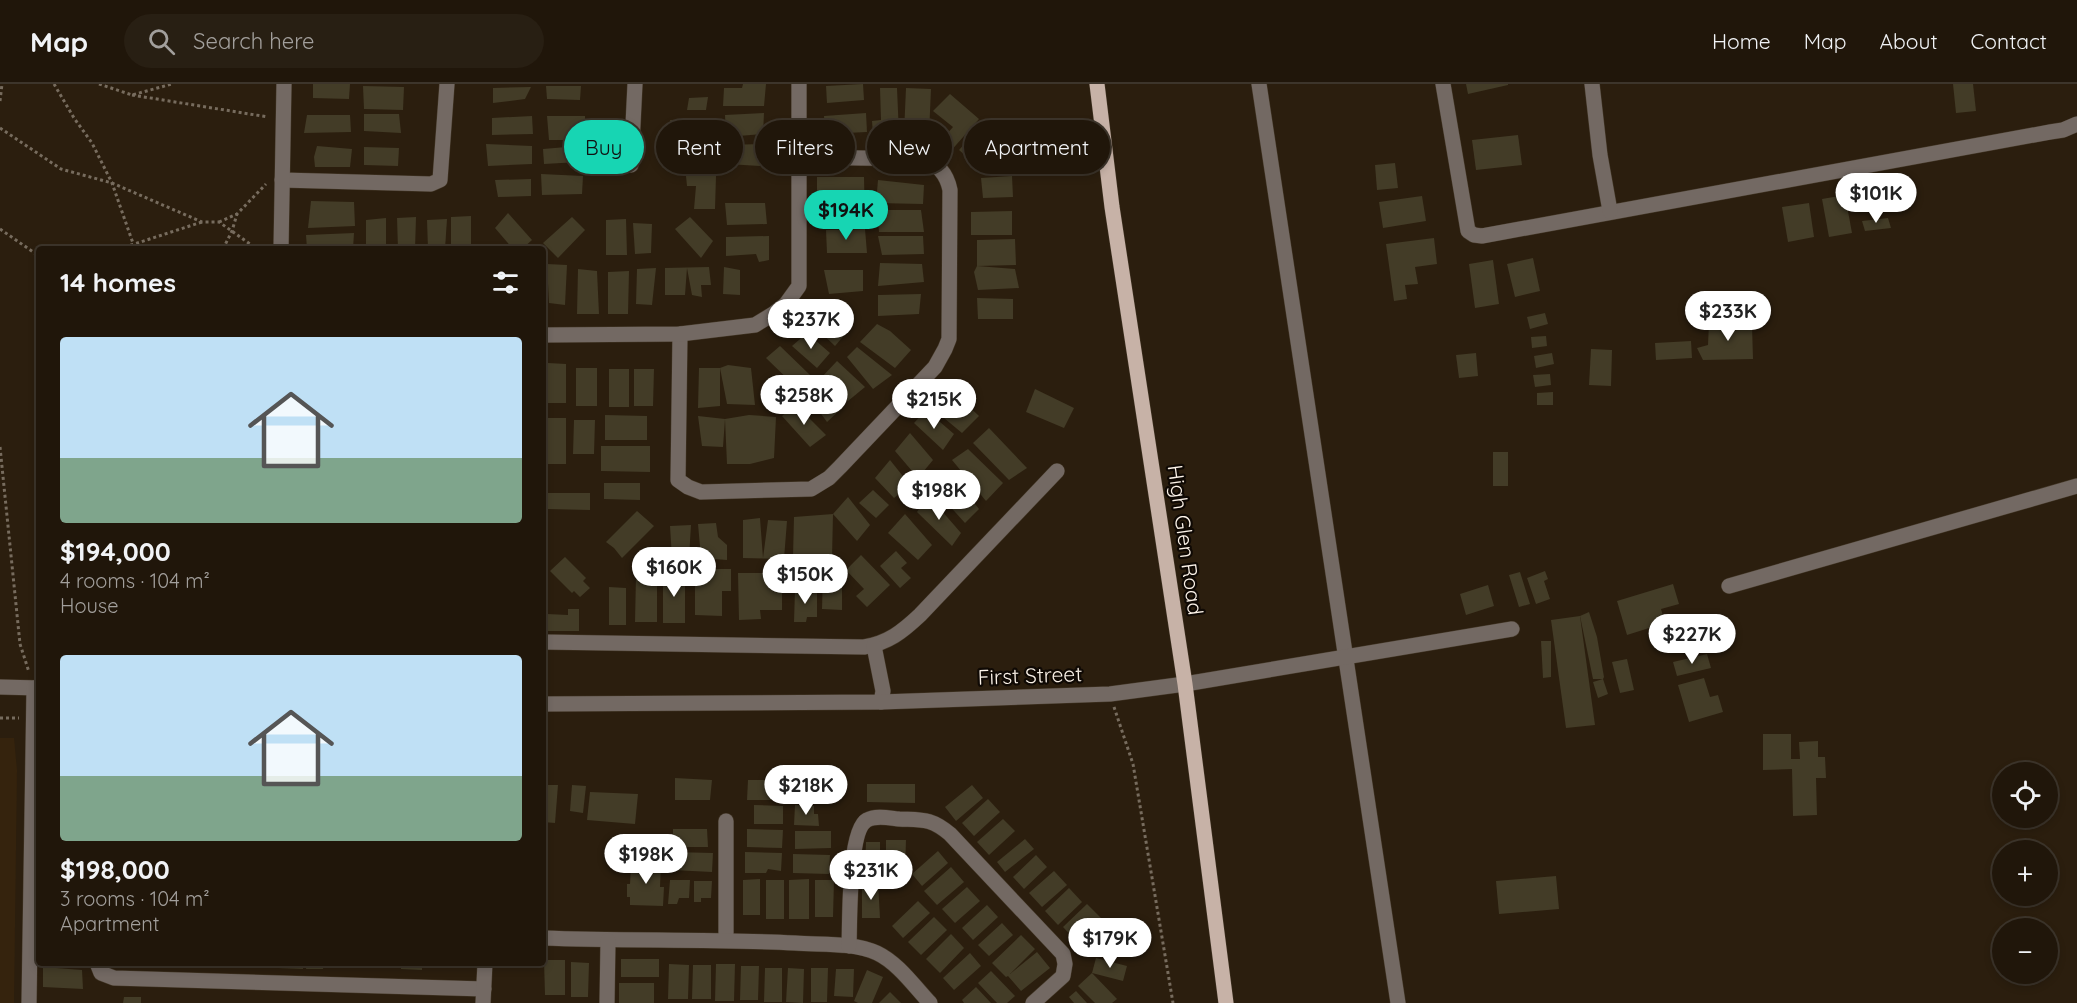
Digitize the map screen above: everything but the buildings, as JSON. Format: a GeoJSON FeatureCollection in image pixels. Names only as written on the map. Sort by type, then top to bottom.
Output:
{"type":"FeatureCollection","features":[{"type":"Feature","properties":{"kind":"main road","name":"High Glen Road"},"geometry":{"type":"LineString","coordinates":[[1096,84],[1112,207],[1185,684],[1226,1003]]}},
{"type":"Feature","properties":{"kind":"street"},"geometry":{"type":"LineString","coordinates":[[281,246],[284,84]]}},
{"type":"Feature","properties":{"kind":"street"},"geometry":{"type":"LineString","coordinates":[[282,180],[431,184],[440,180],[447,84]]}},
{"type":"Feature","properties":{"kind":"street"},"geometry":{"type":"LineString","coordinates":[[633,120],[635,84]]}},
{"type":"Feature","properties":{"kind":"street"},"geometry":{"type":"LineString","coordinates":[[799,84],[799,120]]}},
{"type":"Feature","properties":{"kind":"street"},"geometry":{"type":"LineString","coordinates":[[1259,84],[1398,1003]]}},
{"type":"Feature","properties":{"kind":"street"},"geometry":{"type":"LineString","coordinates":[[1443,84],[1470,232],[1488,235],[2050,132],[2077,124]]}},
{"type":"Feature","properties":{"kind":"street"},"geometry":{"type":"LineString","coordinates":[[1592,84],[1600,155],[1610,211]]}},
{"type":"Feature","properties":{"kind":"street"},"geometry":{"type":"LineString","coordinates":[[680,334],[678,480],[701,492],[811,489],[820,485],[840,467],[935,367],[949,339],[950,190],[944,174],[932,162],[923,159],[855,158]]}},
{"type":"Feature","properties":{"kind":"street"},"geometry":{"type":"LineString","coordinates":[[546,335],[680,334],[755,325],[773,314],[794,295],[799,286],[798,174]]}},
{"type":"Feature","properties":{"kind":"street"},"geometry":{"type":"LineString","coordinates":[[546,642],[864,647],[885,643],[920,615],[1057,471]]}},
{"type":"Feature","properties":{"kind":"street"},"geometry":{"type":"LineString","coordinates":[[1729,586],[2077,486]]}},
{"type":"Feature","properties":{"kind":"street","name":"First Street"},"geometry":{"type":"LineString","coordinates":[[546,704],[882,702],[1110,694],[1185,684],[1512,629]]}},
{"type":"Feature","properties":{"kind":"street"},"geometry":{"type":"LineString","coordinates":[[874,646],[882,702]]}},
{"type":"Feature","properties":{"kind":"street"},"geometry":{"type":"LineString","coordinates":[[0,687],[36,688]]}},
{"type":"Feature","properties":{"kind":"street"},"geometry":{"type":"LineString","coordinates":[[29,1003],[36,727]]}},
{"type":"Feature","properties":{"kind":"street"},"geometry":{"type":"LineString","coordinates":[[849,946],[853,852],[860,825],[867,820],[879,817],[927,820],[950,834],[1063,954],[1063,976],[1033,1003]]}},
{"type":"Feature","properties":{"kind":"street"},"geometry":{"type":"LineString","coordinates":[[726,821],[726,940]]}},
{"type":"Feature","properties":{"kind":"street"},"geometry":{"type":"LineString","coordinates":[[546,938],[726,940],[849,946],[875,952],[889,960],[930,1003]]}},
{"type":"Feature","properties":{"kind":"street"},"geometry":{"type":"LineString","coordinates":[[607,1003],[608,940]]}},
{"type":"Feature","properties":{"kind":"street"},"geometry":{"type":"LineString","coordinates":[[98,966],[101,973],[114,978],[484,996],[484,966]]}},
{"type":"Feature","properties":{"kind":"path"},"geometry":{"type":"LineString","coordinates":[[0,101],[2,84]]}},
{"type":"Feature","properties":{"kind":"path"},"geometry":{"type":"LineString","coordinates":[[54,84],[92,143],[112,183],[134,246]]}},
{"type":"Feature","properties":{"kind":"path"},"geometry":{"type":"LineString","coordinates":[[99,84],[132,95],[284,119]]}},
{"type":"Feature","properties":{"kind":"path"},"geometry":{"type":"LineString","coordinates":[[132,95],[172,84]]}},
{"type":"Feature","properties":{"kind":"path"},"geometry":{"type":"LineString","coordinates":[[0,128],[61,169],[112,183],[202,222]]}},
{"type":"Feature","properties":{"kind":"path"},"geometry":{"type":"LineString","coordinates":[[126,246],[202,222],[219,222],[237,214],[270,181],[282,180]]}},
{"type":"Feature","properties":{"kind":"path"},"geometry":{"type":"LineString","coordinates":[[224,246],[237,214]]}},
{"type":"Feature","properties":{"kind":"path"},"geometry":{"type":"LineString","coordinates":[[219,222],[253,246]]}},
{"type":"Feature","properties":{"kind":"path"},"geometry":{"type":"LineString","coordinates":[[0,229],[36,254]]}},
{"type":"Feature","properties":{"kind":"path"},"geometry":{"type":"LineString","coordinates":[[0,447],[20,644],[36,685]]}},
{"type":"Feature","properties":{"kind":"path"},"geometry":{"type":"LineString","coordinates":[[1110,694],[1133,764],[1173,1003]]}},
{"type":"Feature","properties":{"kind":"shaded area"},"geometry":{"type":"Polygon","coordinates":[[[0,738],[14,738],[17,770],[14,1003],[0,1003],[0,738]]]}}]}
